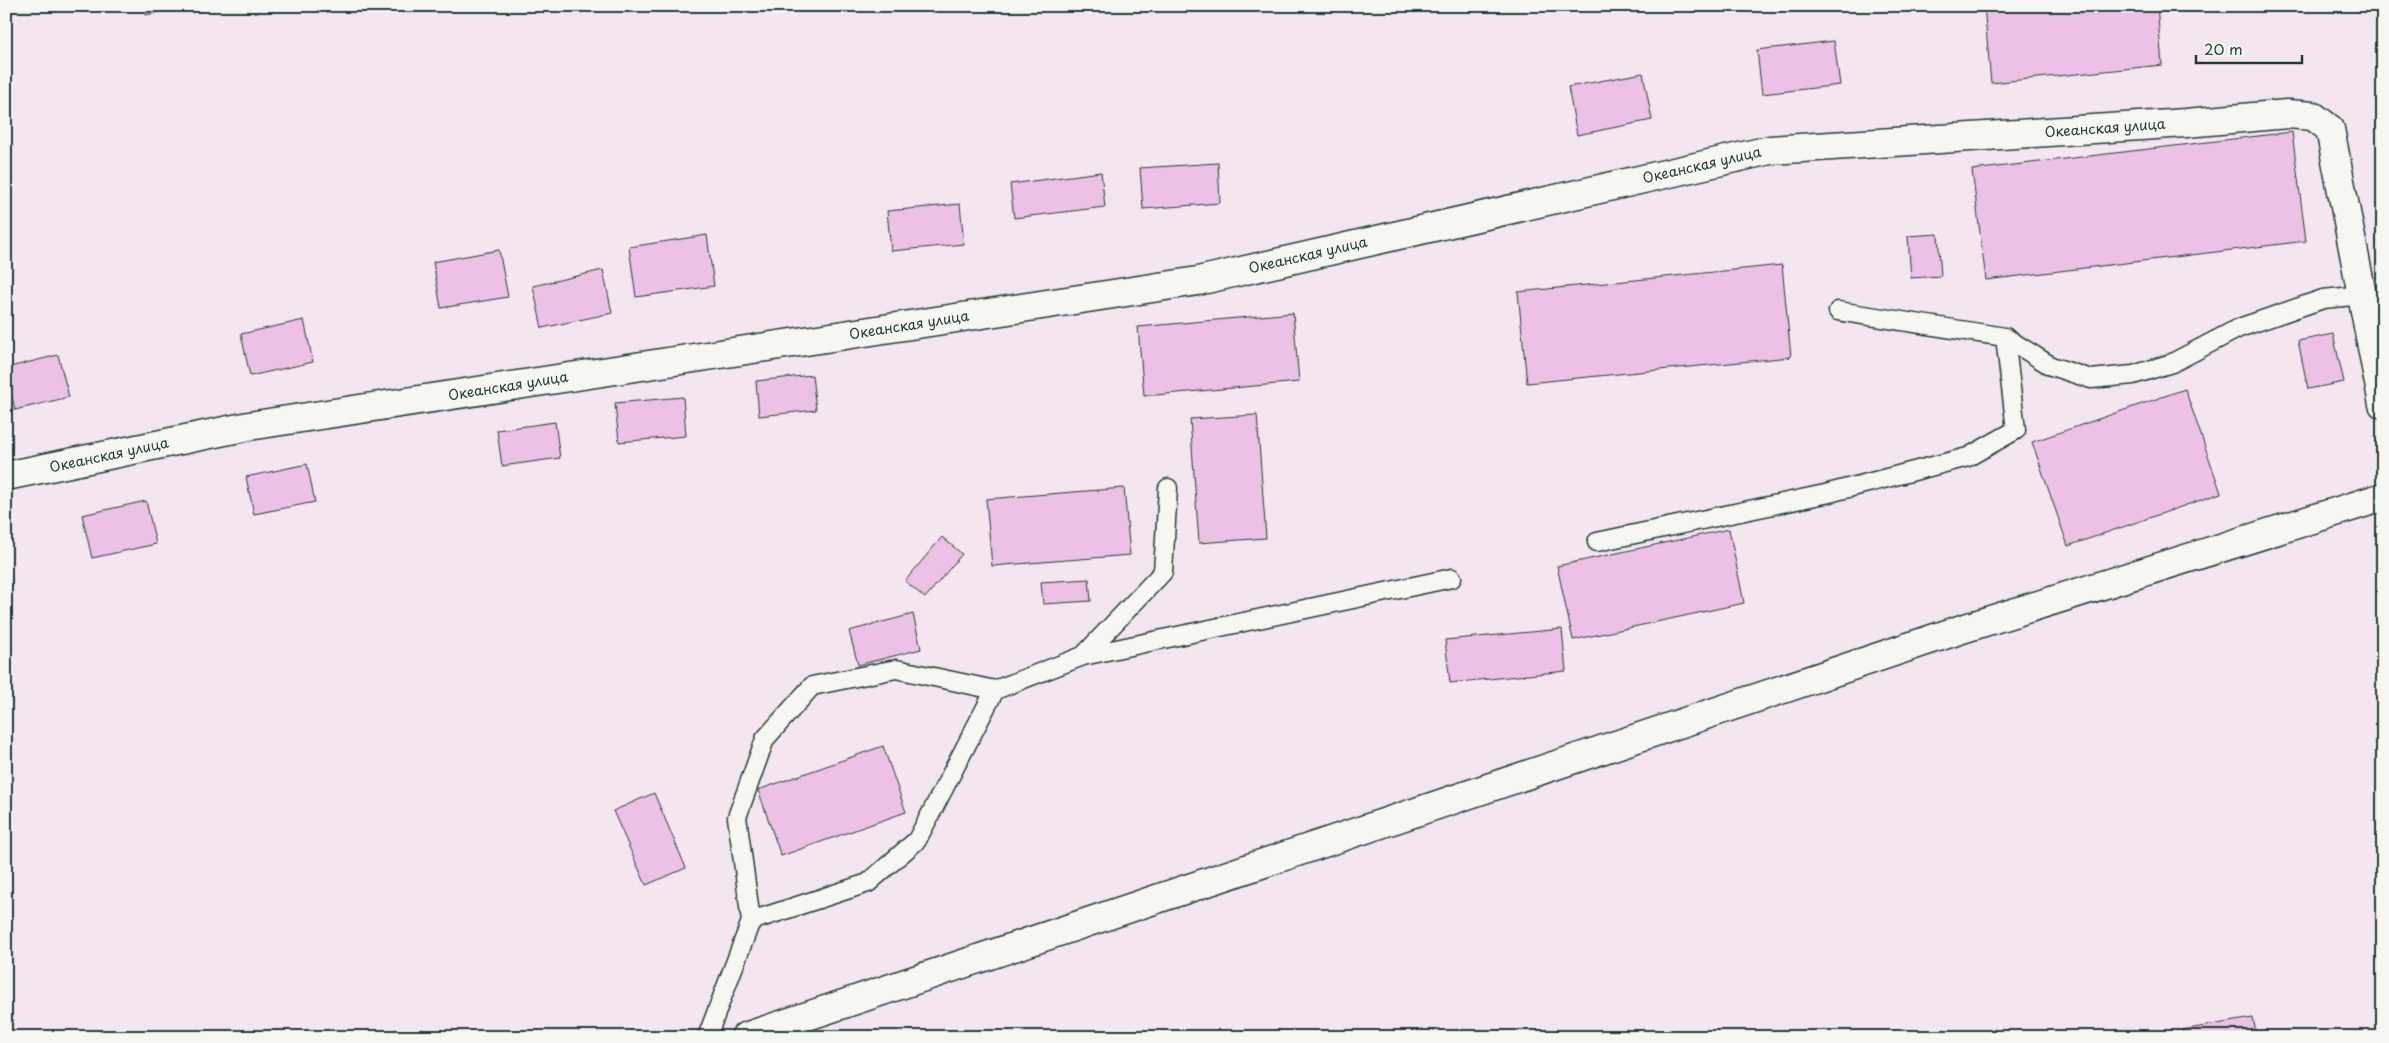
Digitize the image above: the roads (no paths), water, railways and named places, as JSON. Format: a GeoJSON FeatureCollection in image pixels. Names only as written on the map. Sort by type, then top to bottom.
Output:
{"type":"FeatureCollection","features":[{"type":"Feature","properties":{"kind":"street","name":"Океанская улица"},"geometry":{"type":"LineString","coordinates":[[6,476],[259,424],[1198,281],[1770,150],[2186,123],[2287,114],[2313,116],[2330,129],[2383,404]]}},
{"type":"Feature","properties":{"kind":"street"},"geometry":{"type":"LineString","coordinates":[[745,1037],[1952,632],[2383,497]]}},
{"type":"Feature","properties":{"kind":"lane"},"geometry":{"type":"LineString","coordinates":[[1838,311],[2005,337],[2052,366],[2092,379],[2133,375],[2172,363],[2239,328],[2323,299],[2363,295]]}},
{"type":"Feature","properties":{"kind":"lane"},"geometry":{"type":"LineString","coordinates":[[1597,542],[1825,494],[1968,457],[2016,430],[2005,337]]}},
{"type":"Feature","properties":{"kind":"lane"},"geometry":{"type":"LineString","coordinates":[[1083,656],[1162,572],[1168,488]]}},
{"type":"Feature","properties":{"kind":"lane"},"geometry":{"type":"LineString","coordinates":[[707,1037],[751,920],[737,817],[765,740],[812,686],[896,669],[995,690],[1083,656],[1452,578]]}},
{"type":"Feature","properties":{"kind":"lane"},"geometry":{"type":"LineString","coordinates":[[751,920],[868,883],[917,840],[995,690]]}}]}
